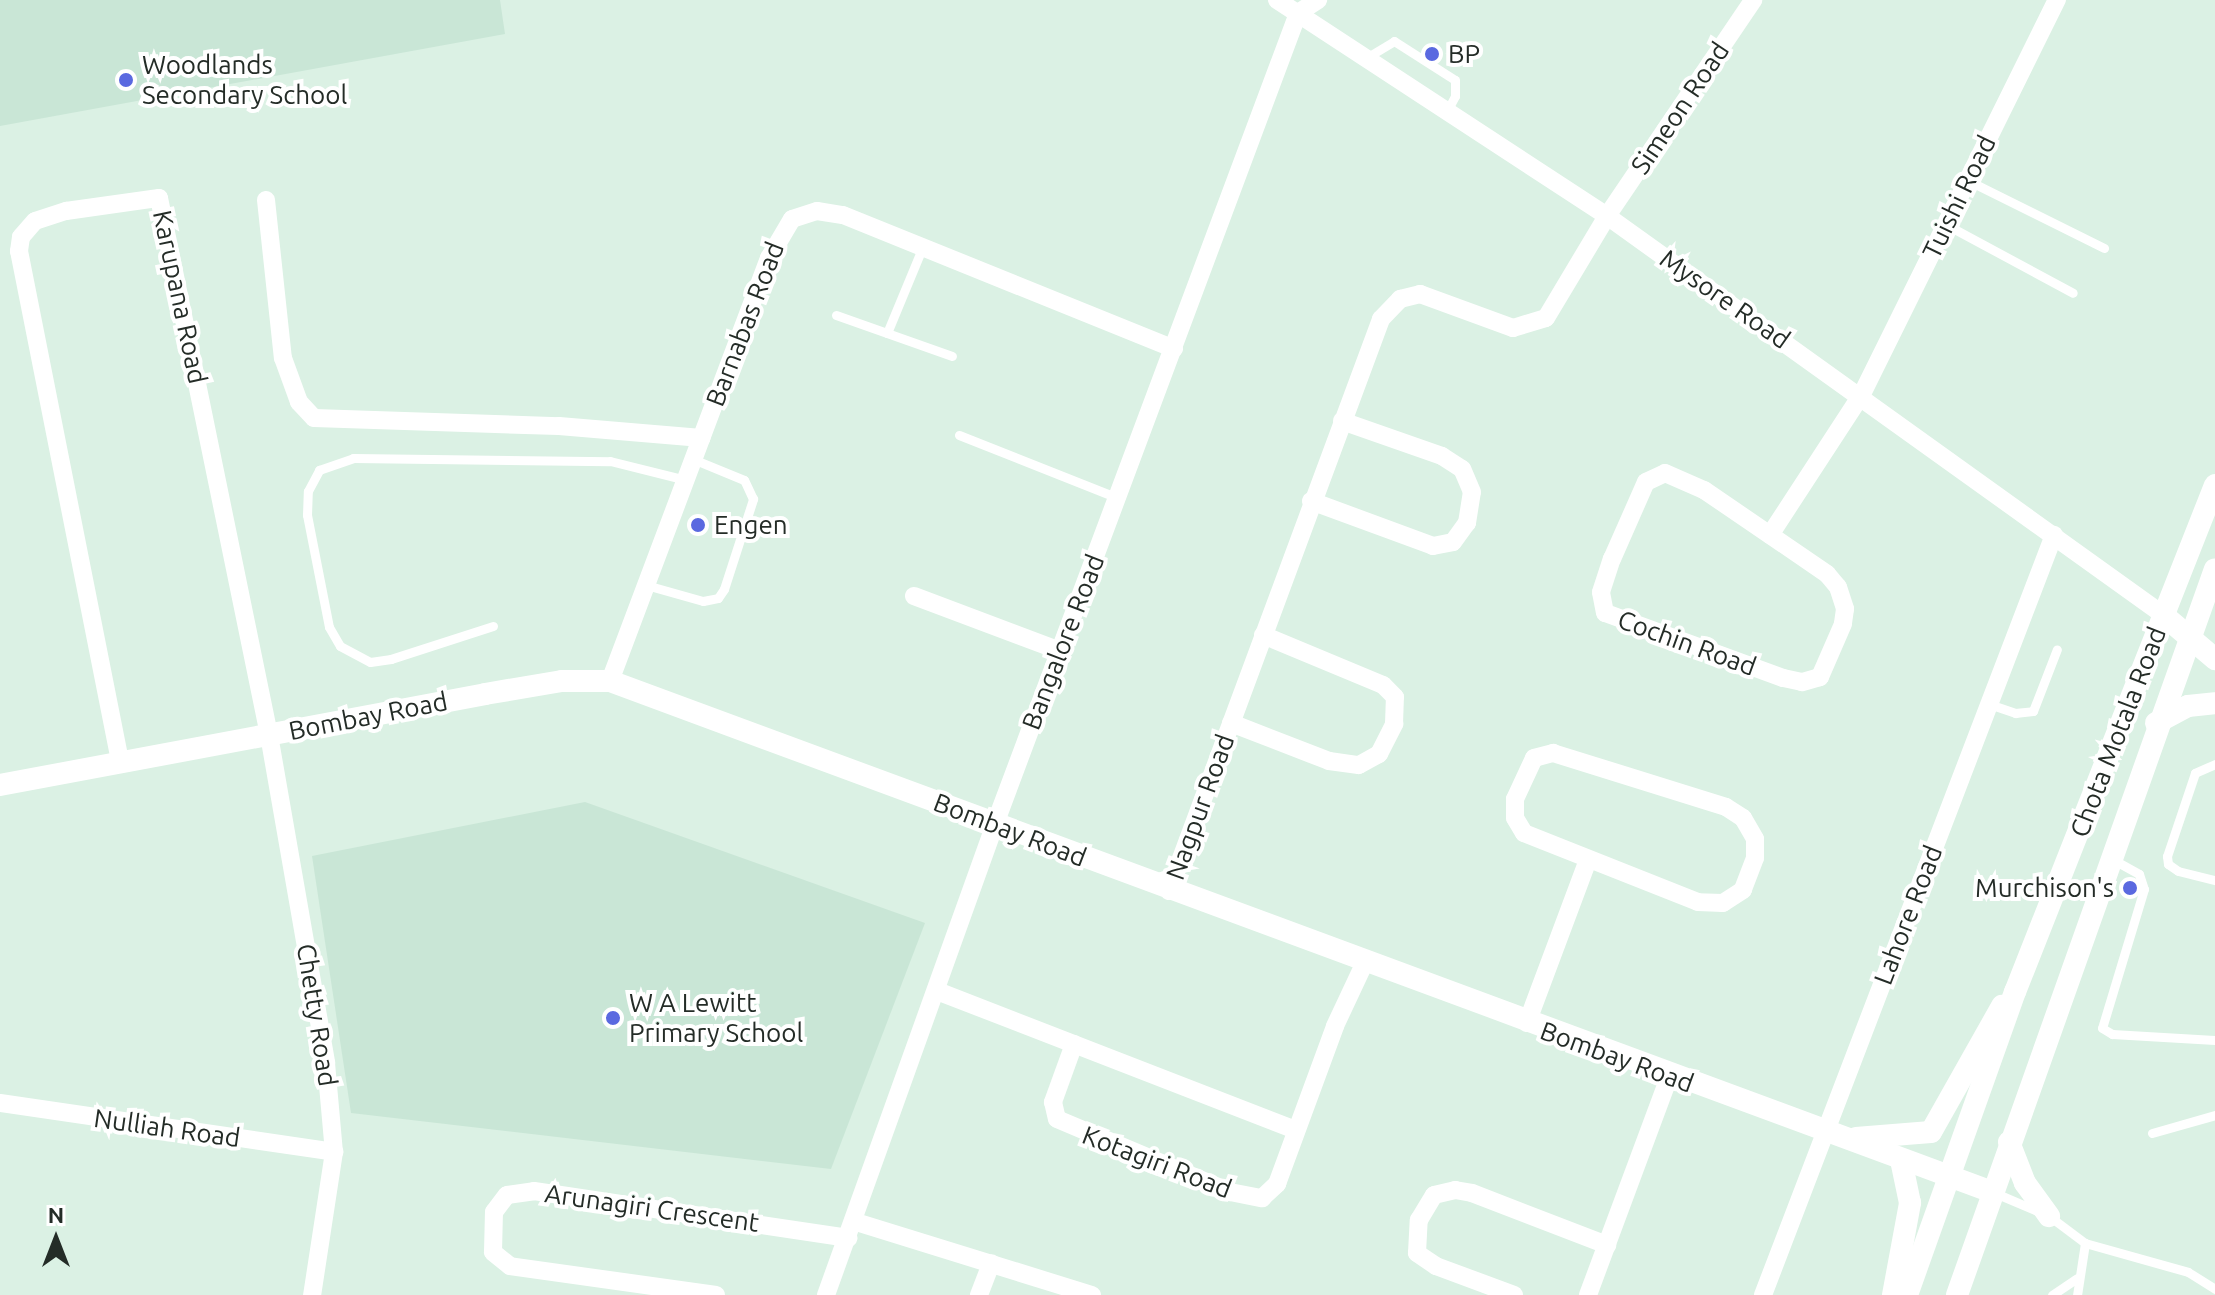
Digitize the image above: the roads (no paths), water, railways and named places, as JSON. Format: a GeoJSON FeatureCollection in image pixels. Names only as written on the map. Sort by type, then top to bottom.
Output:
{"type":"FeatureCollection","features":[{"type":"Feature","properties":{"kind":"street","name":"Mysore Road"},"geometry":{"type":"LineString","coordinates":[[1277,0],[1607,216],[1862,394],[2162,614]]}},
{"type":"Feature","properties":{"kind":"street"},"geometry":{"type":"LineString","coordinates":[[1298,13],[1318,0]]}},
{"type":"Feature","properties":{"kind":"street","name":"Simeon Road"},"geometry":{"type":"LineString","coordinates":[[1607,216],[1753,0]]}},
{"type":"Feature","properties":{"kind":"street","name":"Tuishi Road"},"geometry":{"type":"LineString","coordinates":[[1862,394],[2057,0]]}},
{"type":"Feature","properties":{"kind":"street","name":"Bangalore Road"},"geometry":{"type":"LineString","coordinates":[[826,1295],[852,1230],[995,824],[1298,13]]}},
{"type":"Feature","properties":{"kind":"street","name":"Karupana Road"},"geometry":{"type":"LineString","coordinates":[[120,761],[19,251],[21,237],[35,221],[124,201],[159,198],[269,735]]}},
{"type":"Feature","properties":{"kind":"street"},"geometry":{"type":"LineString","coordinates":[[266,200],[283,358],[299,402],[314,418],[559,426],[701,438]]}},
{"type":"Feature","properties":{"kind":"street","name":"Barnabas Road"},"geometry":{"type":"LineString","coordinates":[[610,681],[769,258],[792,219],[817,211],[843,215],[1174,349]]}},
{"type":"Feature","properties":{"kind":"street","name":"Nagpur Road"},"geometry":{"type":"LineString","coordinates":[[1169,891],[1377,328],[1400,299],[1420,294],[1498,325],[1535,325],[1554,308],[1607,216]]}},
{"type":"Feature","properties":{"kind":"street"},"geometry":{"type":"LineString","coordinates":[[1770,535],[1862,394]]}},
{"type":"Feature","properties":{"kind":"street"},"geometry":{"type":"LineString","coordinates":[[1311,501],[1433,546],[1453,542],[1467,523],[1472,492],[1462,469],[1442,456],[1342,421]]}},
{"type":"Feature","properties":{"kind":"street","name":"Cochin Road"},"geometry":{"type":"LineString","coordinates":[[1673,475],[1694,485],[1770,535],[1827,574],[1843,598],[1843,624],[1832,655],[1812,681],[1783,678],[1605,613],[1603,580],[1639,497],[1655,476],[1673,475]]}},
{"type":"Feature","properties":{"kind":"street","name":"Chota Motala Road"},"geometry":{"type":"LineString","coordinates":[[1907,1295],[2015,992],[2113,753],[2162,614],[2215,485]]}},
{"type":"Feature","properties":{"kind":"street","name":"Lahore Road"},"geometry":{"type":"LineString","coordinates":[[1763,1295],[1836,1134],[1989,704],[2054,535]]}},
{"type":"Feature","properties":{"kind":"street","name":"Chota Motala Road"},"geometry":{"type":"LineString","coordinates":[[1957,1295],[2156,723],[2215,569]]}},
{"type":"Feature","properties":{"kind":"street"},"geometry":{"type":"LineString","coordinates":[[914,596],[1060,651]]}},
{"type":"Feature","properties":{"kind":"street"},"geometry":{"type":"LineString","coordinates":[[2162,614],[2215,659]]}},
{"type":"Feature","properties":{"kind":"street","name":"Nagpur Road"},"geometry":{"type":"LineString","coordinates":[[1231,723],[1329,761],[1359,765],[1379,754],[1394,724],[1395,697],[1383,685],[1263,635]]}},
{"type":"Feature","properties":{"kind":"street","name":"Bombay Road"},"geometry":{"type":"LineString","coordinates":[[0,785],[562,681],[610,681],[1669,1077],[1992,1192]]}},
{"type":"Feature","properties":{"kind":"street"},"geometry":{"type":"LineString","coordinates":[[2156,723],[2188,706],[2215,703]]}},
{"type":"Feature","properties":{"kind":"street","name":"Chetty Road"},"geometry":{"type":"LineString","coordinates":[[269,735],[326,1063],[334,1152],[312,1295]]}},
{"type":"Feature","properties":{"kind":"street"},"geometry":{"type":"LineString","coordinates":[[1568,754],[1726,807],[1751,826],[1755,839],[1747,881],[1723,903],[1698,902],[1588,860],[1517,825],[1515,799],[1534,758],[1568,754]]}},
{"type":"Feature","properties":{"kind":"street"},"geometry":{"type":"LineString","coordinates":[[1527,1023],[1588,860]]}},
{"type":"Feature","properties":{"kind":"street","name":"Kotagiri Road"},"geometry":{"type":"LineString","coordinates":[[1074,1044],[1053,1102],[1057,1119],[1230,1192],[1253,1198],[1270,1194],[1365,962]]}},
{"type":"Feature","properties":{"kind":"street"},"geometry":{"type":"LineString","coordinates":[[937,991],[1296,1130]]}},
{"type":"Feature","properties":{"kind":"street"},"geometry":{"type":"LineString","coordinates":[[1836,1134],[1931,1132],[1991,1017],[2015,992]]}},
{"type":"Feature","properties":{"kind":"street"},"geometry":{"type":"LineString","coordinates":[[1588,1295],[1669,1077]]}},
{"type":"Feature","properties":{"kind":"street","name":"Nulliah Road"},"geometry":{"type":"LineString","coordinates":[[0,1103],[334,1152]]}},
{"type":"Feature","properties":{"kind":"street"},"geometry":{"type":"LineString","coordinates":[[2009,1142],[2025,1183],[2049,1216]]}},
{"type":"Feature","properties":{"kind":"street"},"geometry":{"type":"LineString","coordinates":[[1893,1295],[1910,1203],[1901,1160]]}},
{"type":"Feature","properties":{"kind":"street"},"geometry":{"type":"LineString","coordinates":[[1514,1295],[1436,1266],[1417,1253],[1419,1220],[1434,1195],[1455,1190],[1472,1193],[1607,1245]]}},
{"type":"Feature","properties":{"kind":"street","name":"Arunagiri Crescent"},"geometry":{"type":"LineString","coordinates":[[716,1295],[510,1266],[493,1252],[494,1212],[507,1195],[545,1192],[852,1230]]}},
{"type":"Feature","properties":{"kind":"street"},"geometry":{"type":"LineString","coordinates":[[852,1230],[991,1263],[1092,1295]]}},
{"type":"Feature","properties":{"kind":"street"},"geometry":{"type":"LineString","coordinates":[[979,1295],[991,1263]]}},
{"type":"Feature","properties":{"kind":"lane"},"geometry":{"type":"LineString","coordinates":[[1366,58],[1394,41],[1455,80],[1455,96],[1447,111]]}},
{"type":"Feature","properties":{"kind":"lane"},"geometry":{"type":"LineString","coordinates":[[1967,180],[2104,248]]}},
{"type":"Feature","properties":{"kind":"lane"},"geometry":{"type":"LineString","coordinates":[[1945,224],[2073,293]]}},
{"type":"Feature","properties":{"kind":"lane"},"geometry":{"type":"LineString","coordinates":[[887,333],[923,246]]}},
{"type":"Feature","properties":{"kind":"lane"},"geometry":{"type":"LineString","coordinates":[[836,315],[952,356]]}},
{"type":"Feature","properties":{"kind":"lane"},"geometry":{"type":"LineString","coordinates":[[959,435],[1118,498]]}},
{"type":"Feature","properties":{"kind":"lane"},"geometry":{"type":"LineString","coordinates":[[493,626],[391,659],[370,662],[340,646],[329,627],[307,515],[308,491],[319,470],[353,458],[610,461],[686,480]]}},
{"type":"Feature","properties":{"kind":"lane"},"geometry":{"type":"LineString","coordinates":[[646,585],[703,601],[718,598],[724,589],[753,499],[744,480],[693,459]]}},
{"type":"Feature","properties":{"kind":"lane"},"geometry":{"type":"LineString","coordinates":[[1989,704],[2015,713],[2033,711],[2057,649]]}},
{"type":"Feature","properties":{"kind":"lane"},"geometry":{"type":"LineString","coordinates":[[2215,764],[2195,773],[2167,860],[2178,871],[2215,880]]}},
{"type":"Feature","properties":{"kind":"lane"},"geometry":{"type":"LineString","coordinates":[[2109,858],[2139,874],[2144,889],[2102,1028],[2112,1034],[2215,1040]]}},
{"type":"Feature","properties":{"kind":"lane"},"geometry":{"type":"LineString","coordinates":[[2152,1133],[2215,1115]]}},
{"type":"Feature","properties":{"kind":"lane"},"geometry":{"type":"LineString","coordinates":[[1992,1192],[2049,1216],[2085,1243],[2188,1272],[2215,1289]]}},
{"type":"Feature","properties":{"kind":"lane"},"geometry":{"type":"LineString","coordinates":[[2077,1295],[2077,1278],[2085,1243]]}},
{"type":"Feature","properties":{"kind":"lane"},"geometry":{"type":"LineString","coordinates":[[2052,1295],[2077,1278]]}},
{"type":"Feature","properties":{"kind":"place","name":"BP"},"geometry":{"type":"Point","coordinates":[1432,54]}},
{"type":"Feature","properties":{"kind":"place","name":"Woodlands Secondary School"},"geometry":{"type":"Point","coordinates":[126,80]}},
{"type":"Feature","properties":{"kind":"place","name":"Engen"},"geometry":{"type":"Point","coordinates":[698,525]}},
{"type":"Feature","properties":{"kind":"place","name":"Murchison's"},"geometry":{"type":"Point","coordinates":[2130,888]}},
{"type":"Feature","properties":{"kind":"place","name":"W A Lewitt Primary School"},"geometry":{"type":"Point","coordinates":[613,1018]}}]}
